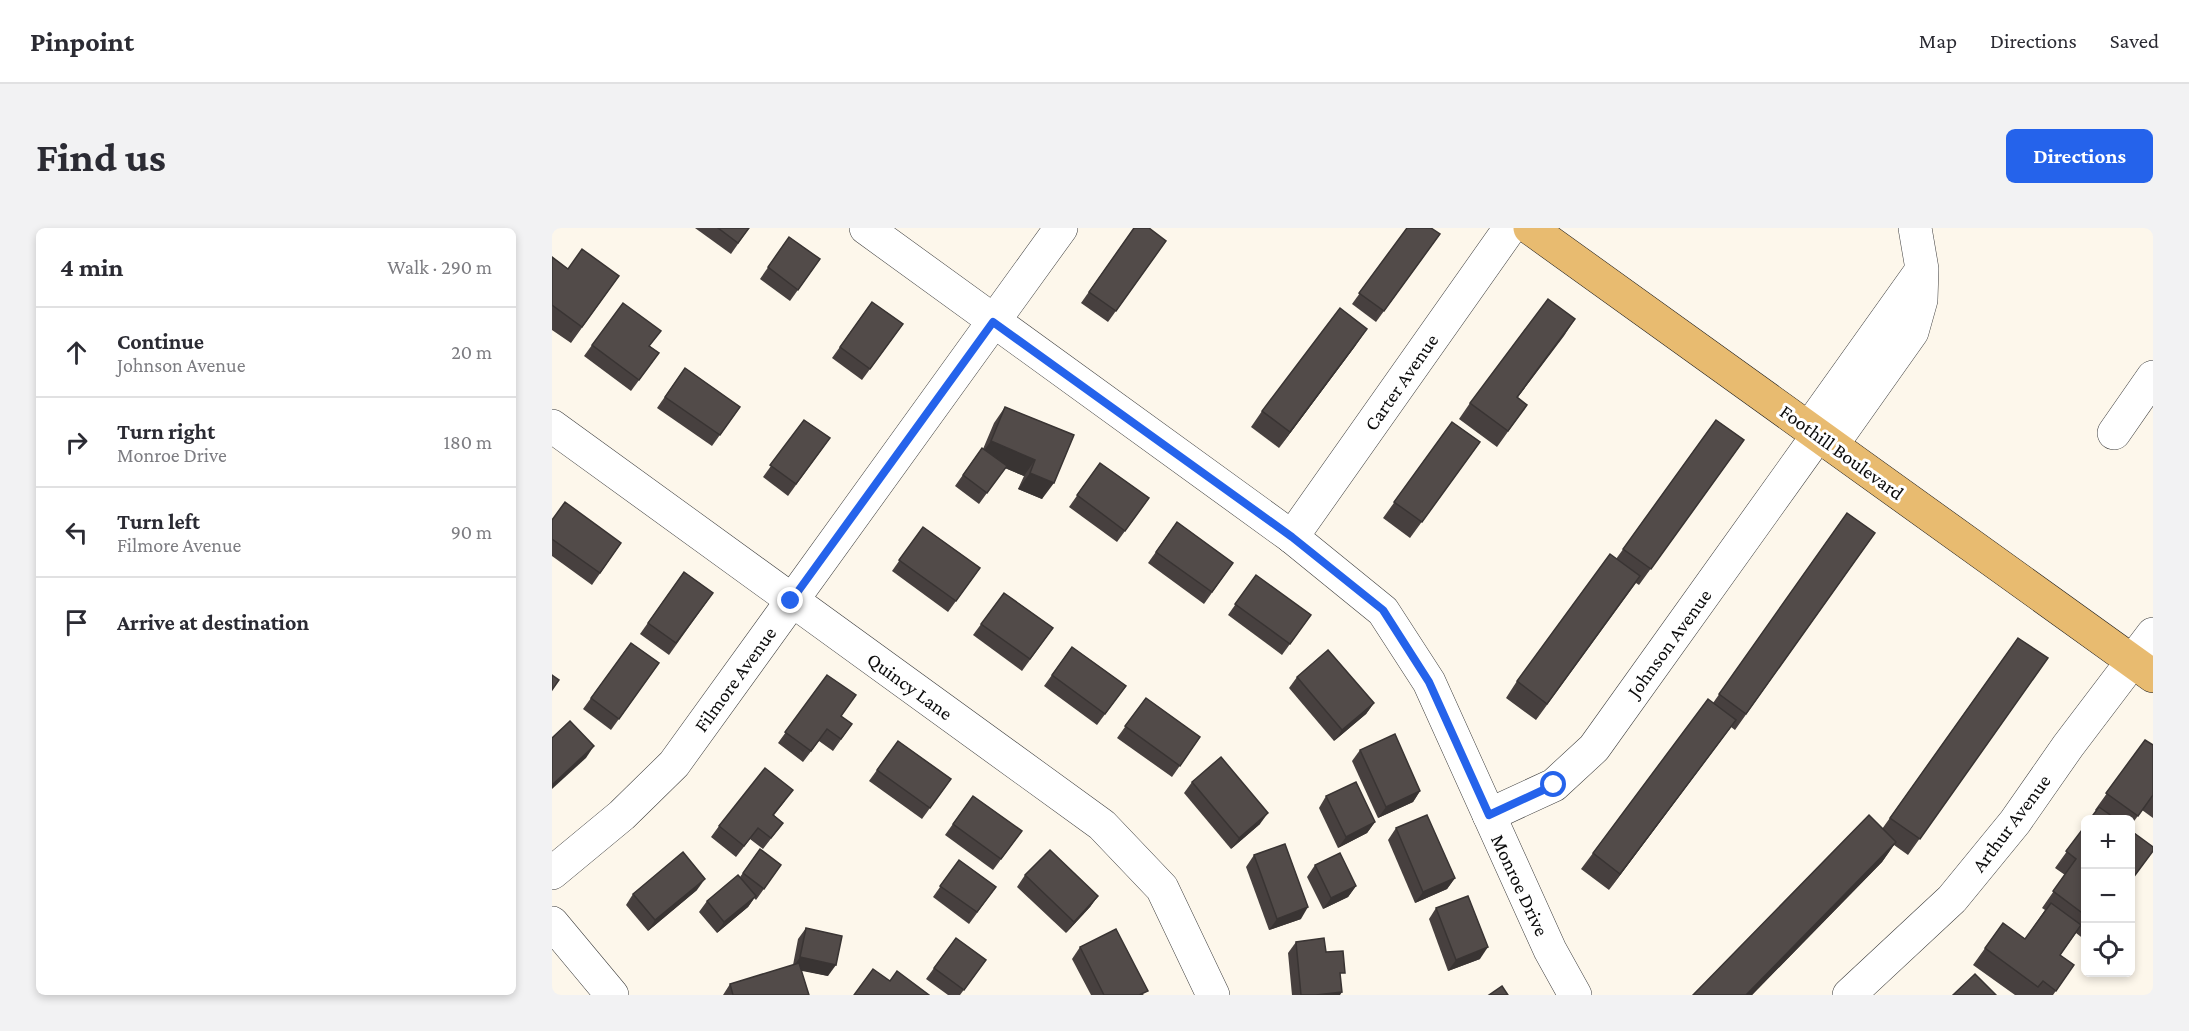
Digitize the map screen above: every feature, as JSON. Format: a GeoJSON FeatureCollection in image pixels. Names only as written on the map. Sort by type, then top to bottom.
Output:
{"type":"FeatureCollection","features":[{"type":"Feature","properties":{"kind":"main road","name":"Foothill Boulevard"},"geometry":{"type":"LineString","coordinates":[[1530,228],[2143,668]]}},
{"type":"Feature","properties":{"kind":"street","name":"Monroe Drive"},"geometry":{"type":"LineString","coordinates":[[866,228],[1292,537],[1383,610],[1429,682],[1550,950],[1575,995]]}},
{"type":"Feature","properties":{"kind":"street","name":"Filmore Avenue"},"geometry":{"type":"LineString","coordinates":[[552,873],[622,815],[674,764],[1061,228]]}},
{"type":"Feature","properties":{"kind":"street","name":"Carter Avenue"},"geometry":{"type":"LineString","coordinates":[[1292,537],[1510,228]]}},
{"type":"Feature","properties":{"kind":"street","name":"Johnson Avenue"},"geometry":{"type":"LineString","coordinates":[[1489,815],[1554,785],[1594,748],[1820,436],[1922,269],[1915,228]]}},
{"type":"Feature","properties":{"kind":"street"},"geometry":{"type":"LineString","coordinates":[[2114,433],[2153,377]]}},
{"type":"Feature","properties":{"kind":"street","name":"Quincy Lane"},"geometry":{"type":"LineString","coordinates":[[552,426],[1102,825],[1162,888],[1213,995]]}},
{"type":"Feature","properties":{"kind":"street","name":"Arthur Avenue"},"geometry":{"type":"LineString","coordinates":[[1849,995],[1952,899],[2015,822],[2068,746],[2143,668],[2153,633]]}},
{"type":"Feature","properties":{"kind":"street"},"geometry":{"type":"LineString","coordinates":[[552,923],[612,995]]}},
{"type":"Feature","properties":{"kind":"building"},"geometry":{"type":"Polygon","coordinates":[[[718,228],[749,228],[738,243],[718,228]]]}},
{"type":"Feature","properties":{"kind":"building"},"geometry":{"type":"Polygon","coordinates":[[[1134,228],[1149,228],[1166,241],[1116,311],[1089,292],[1134,228]]]}},
{"type":"Feature","properties":{"kind":"building"},"geometry":{"type":"Polygon","coordinates":[[[1407,228],[1431,228],[1440,234],[1384,311],[1359,293],[1407,228]]]}},
{"type":"Feature","properties":{"kind":"building"},"geometry":{"type":"Polygon","coordinates":[[[789,237],[820,259],[798,290],[768,267],[789,237]]]}},
{"type":"Feature","properties":{"kind":"building"},"geometry":{"type":"Polygon","coordinates":[[[582,249],[619,276],[582,327],[552,305],[552,257],[568,269],[582,249]]]}},
{"type":"Feature","properties":{"kind":"building"},"geometry":{"type":"Polygon","coordinates":[[[1548,299],[1575,319],[1517,397],[1527,405],[1508,431],[1470,403],[1548,299]]]}},
{"type":"Feature","properties":{"kind":"building"},"geometry":{"type":"Polygon","coordinates":[[[872,302],[903,324],[870,369],[840,347],[872,302]]]}},
{"type":"Feature","properties":{"kind":"building"},"geometry":{"type":"Polygon","coordinates":[[[623,303],[661,331],[649,346],[659,353],[639,380],[592,345],[623,303]]]}},
{"type":"Feature","properties":{"kind":"building"},"geometry":{"type":"Polygon","coordinates":[[[1340,308],[1367,329],[1290,432],[1262,411],[1340,308]]]}},
{"type":"Feature","properties":{"kind":"building"},"geometry":{"type":"Polygon","coordinates":[[[685,368],[740,407],[720,435],[665,397],[685,368]]]}},
{"type":"Feature","properties":{"kind":"building"},"geometry":{"type":"Polygon","coordinates":[[[1005,407],[1074,435],[1054,483],[1030,473],[1035,460],[991,441],[1005,407]]]}},
{"type":"Feature","properties":{"kind":"building"},"geometry":{"type":"Polygon","coordinates":[[[804,420],[830,438],[796,484],[770,465],[804,420]]]}},
{"type":"Feature","properties":{"kind":"building"},"geometry":{"type":"Polygon","coordinates":[[[1716,420],[1744,440],[1651,569],[1623,549],[1716,420]]]}},
{"type":"Feature","properties":{"kind":"building"},"geometry":{"type":"Polygon","coordinates":[[[1452,422],[1480,442],[1422,522],[1394,502],[1452,422]]]}},
{"type":"Feature","properties":{"kind":"building"},"geometry":{"type":"Polygon","coordinates":[[[982,448],[1007,466],[987,493],[963,475],[982,448]]]}},
{"type":"Feature","properties":{"kind":"building"},"geometry":{"type":"Polygon","coordinates":[[[1100,463],[1149,498],[1125,531],[1077,495],[1100,463]]]}},
{"type":"Feature","properties":{"kind":"building"},"geometry":{"type":"Polygon","coordinates":[[[565,502],[621,543],[600,573],[552,539],[552,520],[565,502]]]}},
{"type":"Feature","properties":{"kind":"building"},"geometry":{"type":"Polygon","coordinates":[[[1847,513],[1875,533],[1746,714],[1719,694],[1847,513]]]}},
{"type":"Feature","properties":{"kind":"building"},"geometry":{"type":"Polygon","coordinates":[[[1177,522],[1233,563],[1212,592],[1156,552],[1177,522]]]}},
{"type":"Feature","properties":{"kind":"building"},"geometry":{"type":"Polygon","coordinates":[[[923,527],[980,568],[956,601],[899,560],[923,527]]]}},
{"type":"Feature","properties":{"kind":"building"},"geometry":{"type":"Polygon","coordinates":[[[1610,554],[1640,576],[1547,704],[1517,681],[1610,554]]]}},
{"type":"Feature","properties":{"kind":"building"},"geometry":{"type":"Polygon","coordinates":[[[684,572],[713,593],[676,643],[648,623],[684,572]]]}},
{"type":"Feature","properties":{"kind":"building"},"geometry":{"type":"Polygon","coordinates":[[[1256,575],[1311,615],[1290,644],[1235,604],[1256,575]]]}},
{"type":"Feature","properties":{"kind":"building"},"geometry":{"type":"Polygon","coordinates":[[[1004,593],[1053,628],[1030,659],[981,624],[1004,593]]]}},
{"type":"Feature","properties":{"kind":"building"},"geometry":{"type":"Polygon","coordinates":[[[2018,638],[2048,658],[1920,839],[1890,818],[2018,638]]]}},
{"type":"Feature","properties":{"kind":"building"},"geometry":{"type":"Polygon","coordinates":[[[631,643],[659,663],[619,719],[591,698],[631,643]]]}},
{"type":"Feature","properties":{"kind":"building"},"geometry":{"type":"Polygon","coordinates":[[[1072,647],[1126,686],[1105,714],[1052,675],[1072,647]]]}},
{"type":"Feature","properties":{"kind":"building"},"geometry":{"type":"Polygon","coordinates":[[[1328,650],[1374,703],[1342,730],[1297,677],[1328,650]]]}},
{"type":"Feature","properties":{"kind":"building"},"geometry":{"type":"Polygon","coordinates":[[[552,675],[559,680],[552,690],[552,675]]]}},
{"type":"Feature","properties":{"kind":"building"},"geometry":{"type":"Polygon","coordinates":[[[827,675],[856,695],[841,716],[852,724],[841,739],[827,729],[811,751],[785,732],[827,675]]]}},
{"type":"Feature","properties":{"kind":"building"},"geometry":{"type":"Polygon","coordinates":[[[1146,698],[1200,737],[1180,766],[1125,726],[1146,698]]]}},
{"type":"Feature","properties":{"kind":"building"},"geometry":{"type":"Polygon","coordinates":[[[1708,699],[1736,720],[1620,874],[1593,853],[1708,699]]]}},
{"type":"Feature","properties":{"kind":"building"},"geometry":{"type":"Polygon","coordinates":[[[570,721],[594,746],[552,785],[552,738],[570,721]]]}},
{"type":"Feature","properties":{"kind":"building"},"geometry":{"type":"Polygon","coordinates":[[[1395,734],[1420,791],[1386,807],[1360,750],[1395,734]]]}},
{"type":"Feature","properties":{"kind":"building"},"geometry":{"type":"Polygon","coordinates":[[[2145,740],[2153,745],[2153,795],[2138,816],[2106,793],[2145,740]]]}},
{"type":"Feature","properties":{"kind":"building"},"geometry":{"type":"Polygon","coordinates":[[[898,741],[951,779],[930,808],[877,770],[898,741]]]}},
{"type":"Feature","properties":{"kind":"building"},"geometry":{"type":"Polygon","coordinates":[[[1221,757],[1268,813],[1239,838],[1192,782],[1221,757]]]}},
{"type":"Feature","properties":{"kind":"building"},"geometry":{"type":"Polygon","coordinates":[[[765,768],[793,790],[773,815],[783,823],[771,838],[758,828],[744,846],[719,826],[765,768]]]}},
{"type":"Feature","properties":{"kind":"building"},"geometry":{"type":"Polygon","coordinates":[[[1356,782],[1375,822],[1346,837],[1326,796],[1356,782]]]}},
{"type":"Feature","properties":{"kind":"building"},"geometry":{"type":"Polygon","coordinates":[[[973,796],[1022,831],[1001,859],[953,824],[973,796]]]}},
{"type":"Feature","properties":{"kind":"building"},"geometry":{"type":"Polygon","coordinates":[[[2099,807],[2110,815],[2093,815],[2099,807]]]}},
{"type":"Feature","properties":{"kind":"building"},"geometry":{"type":"Polygon","coordinates":[[[1427,815],[1455,878],[1423,892],[1396,828],[1427,815]]]}},
{"type":"Feature","properties":{"kind":"building"},"geometry":{"type":"Polygon","coordinates":[[[1869,815],[1896,842],[1746,995],[1693,995],[1869,815]]]}},
{"type":"Feature","properties":{"kind":"building"},"geometry":{"type":"Polygon","coordinates":[[[2081,831],[2081,912],[2053,891],[2076,859],[2066,851],[2081,831]]]}},
{"type":"Feature","properties":{"kind":"building"},"geometry":{"type":"Polygon","coordinates":[[[2135,834],[2153,847],[2153,851],[2135,875],[2135,834]]]}},
{"type":"Feature","properties":{"kind":"building"},"geometry":{"type":"Polygon","coordinates":[[[1285,844],[1308,907],[1277,919],[1254,855],[1285,844]]]}},
{"type":"Feature","properties":{"kind":"building"},"geometry":{"type":"Polygon","coordinates":[[[760,849],[781,865],[764,889],[743,873],[760,849]]]}},
{"type":"Feature","properties":{"kind":"building"},"geometry":{"type":"Polygon","coordinates":[[[1050,850],[1098,896],[1074,922],[1025,875],[1050,850]]]}},
{"type":"Feature","properties":{"kind":"building"},"geometry":{"type":"Polygon","coordinates":[[[683,852],[705,879],[655,920],[633,894],[683,852]]]}},
{"type":"Feature","properties":{"kind":"building"},"geometry":{"type":"Polygon","coordinates":[[[1340,853],[1356,886],[1331,898],[1315,865],[1340,853]]]}},
{"type":"Feature","properties":{"kind":"building"},"geometry":{"type":"Polygon","coordinates":[[[959,860],[996,887],[977,912],[940,886],[959,860]]]}},
{"type":"Feature","properties":{"kind":"building"},"geometry":{"type":"Polygon","coordinates":[[[738,875],[756,896],[724,922],[707,901],[738,875]]]}},
{"type":"Feature","properties":{"kind":"building"},"geometry":{"type":"Polygon","coordinates":[[[1468,896],[1488,947],[1456,960],[1436,908],[1468,896]]]}},
{"type":"Feature","properties":{"kind":"building"},"geometry":{"type":"Polygon","coordinates":[[[2051,903],[2081,925],[2060,955],[2074,965],[2056,991],[2043,981],[2038,987],[1985,948],[2003,923],[2025,939],[2051,903]]]}},
{"type":"Feature","properties":{"kind":"building"},"geometry":{"type":"Polygon","coordinates":[[[806,928],[842,936],[836,965],[800,957],[806,928]]]}},
{"type":"Feature","properties":{"kind":"building"},"geometry":{"type":"Polygon","coordinates":[[[1116,929],[1148,991],[1139,995],[1104,995],[1080,947],[1116,929]]]}},
{"type":"Feature","properties":{"kind":"building"},"geometry":{"type":"Polygon","coordinates":[[[956,938],[986,960],[964,990],[934,968],[956,938]]]}},
{"type":"Feature","properties":{"kind":"building"},"geometry":{"type":"Polygon","coordinates":[[[1324,938],[1326,952],[1343,951],[1345,973],[1340,973],[1342,992],[1301,995],[1296,942],[1324,938]]]}},
{"type":"Feature","properties":{"kind":"building"},"geometry":{"type":"Polygon","coordinates":[[[799,963],[809,995],[733,995],[730,984],[799,963]]]}},
{"type":"Feature","properties":{"kind":"building"},"geometry":{"type":"Polygon","coordinates":[[[873,969],[890,981],[897,971],[929,995],[854,995],[873,969]]]}},
{"type":"Feature","properties":{"kind":"building"},"geometry":{"type":"Polygon","coordinates":[[[1975,974],[1996,995],[1953,995],[1975,974]]]}},
{"type":"Feature","properties":{"kind":"building"},"geometry":{"type":"Polygon","coordinates":[[[1502,986],[1508,995],[1489,995],[1502,986]]]}},
{"type":"Feature","properties":{"kind":"route"},"geometry":{"type":"LineString","coordinates":[[791,601],[993,322],[1292,537],[1383,610],[1429,682],[1489,815],[1554,785]]}}]}
